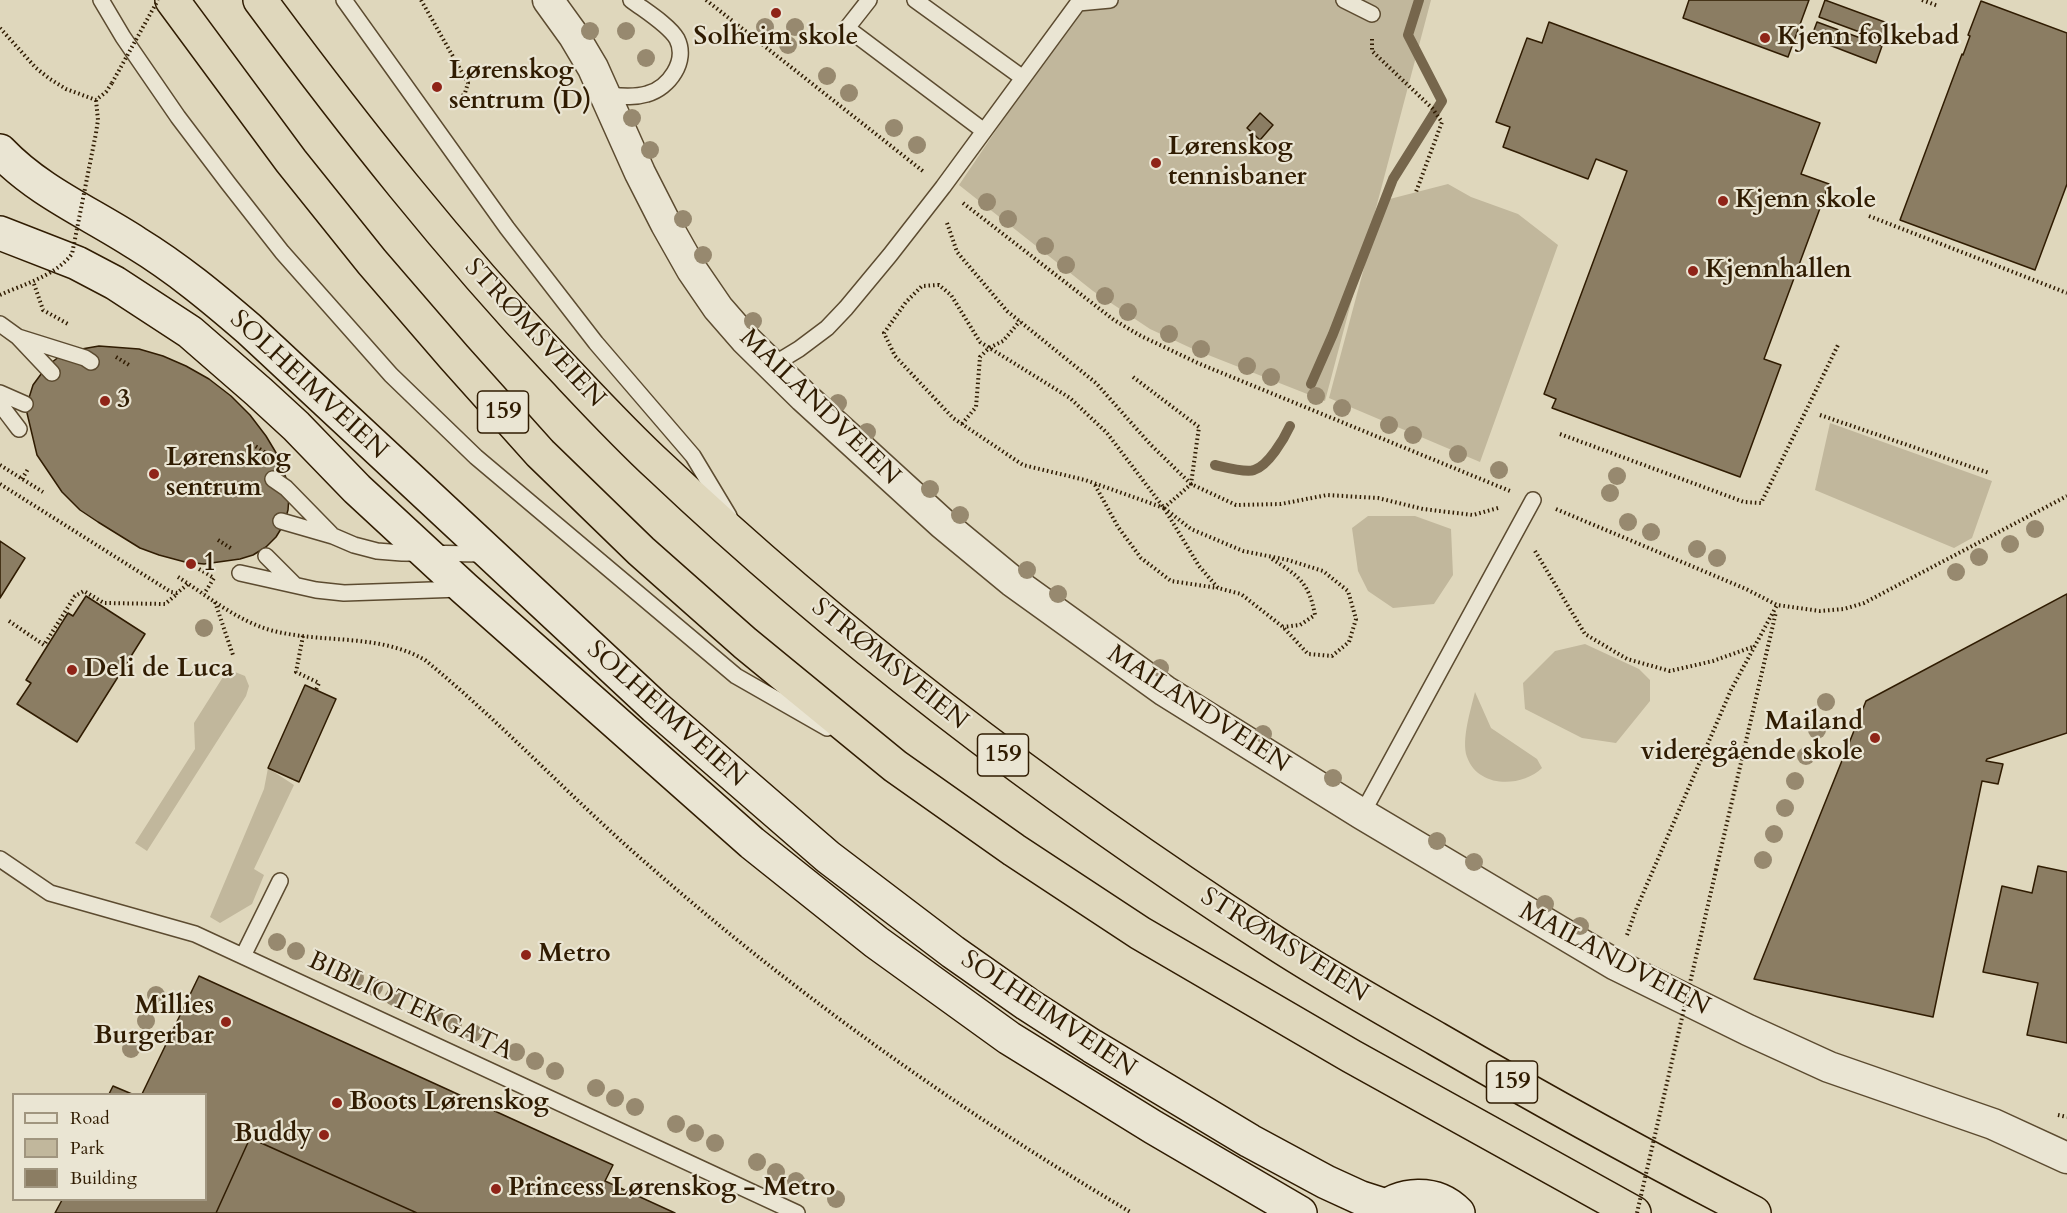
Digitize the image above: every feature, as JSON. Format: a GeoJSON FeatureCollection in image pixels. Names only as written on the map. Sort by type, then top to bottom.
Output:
{"type":"FeatureCollection","features":[{"type":"Feature","properties":{"kind":"highway","name":"159"},"geometry":{"type":"LineString","coordinates":[[172,0],[291,161],[372,262],[540,453],[641,551],[745,643],[896,766],[1014,850],[1150,939],[1352,1056],[1635,1213]]}},
{"type":"Feature","properties":{"kind":"highway","name":"STRØMSVEIEN"},"geometry":{"type":"LineString","coordinates":[[260,0],[350,120],[417,204],[508,310],[658,466],[801,595],[967,728],[1137,851],[1254,929],[1376,1004],[1513,1083],[1679,1175],[1754,1213]]}},
{"type":"Feature","properties":{"kind":"main road","name":"SOLHEIMVEIEN"},"geometry":{"type":"LineString","coordinates":[[0,151],[28,178],[48,192],[139,244],[174,267],[211,297],[325,399],[489,555],[655,707],[828,857],[1027,1005],[1167,1093],[1326,1182],[1382,1210]]}},
{"type":"Feature","properties":{"kind":"main road","name":"SOLHEIMVEIEN"},"geometry":{"type":"LineString","coordinates":[[0,233],[77,263],[133,294],[190,332],[281,412],[424,553],[752,843],[894,956],[1029,1051],[1153,1128],[1300,1213]]}},
{"type":"Feature","properties":{"kind":"main road"},"geometry":{"type":"LineString","coordinates":[[1382,1210],[1399,1200],[1413,1196],[1442,1201],[1458,1213]]}},
{"type":"Feature","properties":{"kind":"street","name":"MAILANDVEIEN"},"geometry":{"type":"LineString","coordinates":[[548,0],[574,36],[606,94],[639,172],[692,270],[718,308],[771,366],[934,516],[1012,581],[1165,691],[1362,814],[1570,939],[1672,994],[1829,1067],[1993,1124],[2067,1158]]}},
{"type":"Feature","properties":{"kind":"lane"},"geometry":{"type":"LineString","coordinates":[[101,0],[123,37],[178,117],[282,252],[391,375],[476,457],[736,676],[896,766]]}},
{"type":"Feature","properties":{"kind":"lane"},"geometry":{"type":"LineString","coordinates":[[344,0],[507,228],[596,343],[693,456],[748,546]]}},
{"type":"Feature","properties":{"kind":"lane"},"geometry":{"type":"LineString","coordinates":[[606,94],[623,96],[651,93],[669,79],[676,71],[680,61],[677,40],[670,31],[631,0]]}},
{"type":"Feature","properties":{"kind":"lane"},"geometry":{"type":"LineString","coordinates":[[869,0],[848,28],[984,131]]}},
{"type":"Feature","properties":{"kind":"lane"},"geometry":{"type":"LineString","coordinates":[[915,0],[1023,78]]}},
{"type":"Feature","properties":{"kind":"lane"},"geometry":{"type":"LineString","coordinates":[[771,366],[827,328],[846,308],[943,187],[1078,3],[1110,0]]}},
{"type":"Feature","properties":{"kind":"lane"},"geometry":{"type":"LineString","coordinates":[[1344,0],[1372,14]]}},
{"type":"Feature","properties":{"kind":"lane"},"geometry":{"type":"LineString","coordinates":[[0,324],[18,337],[52,373]]}},
{"type":"Feature","properties":{"kind":"lane"},"geometry":{"type":"LineString","coordinates":[[18,337],[92,362]]}},
{"type":"Feature","properties":{"kind":"lane"},"geometry":{"type":"LineString","coordinates":[[0,393],[25,404]]}},
{"type":"Feature","properties":{"kind":"lane"},"geometry":{"type":"LineString","coordinates":[[0,404],[20,429]]}},
{"type":"Feature","properties":{"kind":"lane"},"geometry":{"type":"LineString","coordinates":[[273,479],[286,488],[333,536]]}},
{"type":"Feature","properties":{"kind":"lane"},"geometry":{"type":"LineString","coordinates":[[1362,814],[1533,500]]}},
{"type":"Feature","properties":{"kind":"lane"},"geometry":{"type":"LineString","coordinates":[[281,521],[377,551],[489,555]]}},
{"type":"Feature","properties":{"kind":"lane"},"geometry":{"type":"LineString","coordinates":[[266,556],[294,584]]}},
{"type":"Feature","properties":{"kind":"lane"},"geometry":{"type":"LineString","coordinates":[[240,573],[316,590],[344,593],[464,588]]}},
{"type":"Feature","properties":{"kind":"lane","name":"BIBLIOTEKGATA"},"geometry":{"type":"LineString","coordinates":[[0,859],[50,893],[195,934],[797,1213]]}},
{"type":"Feature","properties":{"kind":"lane"},"geometry":{"type":"LineString","coordinates":[[243,956],[280,881]]}},
{"type":"Feature","properties":{"kind":"path"},"geometry":{"type":"LineString","coordinates":[[96,100],[112,83],[158,0]]}},
{"type":"Feature","properties":{"kind":"path"},"geometry":{"type":"LineString","coordinates":[[421,0],[468,83],[465,93],[455,104]]}},
{"type":"Feature","properties":{"kind":"path"},"geometry":{"type":"LineString","coordinates":[[705,0],[1092,303],[1141,336],[1200,364],[1533,500],[1746,589],[1777,605],[1820,611],[1844,609],[1864,603],[2067,496]]}},
{"type":"Feature","properties":{"kind":"path"},"geometry":{"type":"LineString","coordinates":[[1922,0],[1938,6]]}},
{"type":"Feature","properties":{"kind":"path"},"geometry":{"type":"LineString","coordinates":[[0,28],[36,68],[50,79],[66,89],[96,100]]}},
{"type":"Feature","properties":{"kind":"path"},"geometry":{"type":"LineString","coordinates":[[1372,51],[1432,108],[1442,122],[1416,192]]}},
{"type":"Feature","properties":{"kind":"path"},"geometry":{"type":"LineString","coordinates":[[0,295],[63,264],[72,254],[96,133],[98,120],[96,100]]}},
{"type":"Feature","properties":{"kind":"path"},"geometry":{"type":"LineString","coordinates":[[943,187],[944,212],[957,252],[1007,311],[1096,383],[1150,444],[1191,484],[1236,505],[1281,504],[1327,495],[1378,498],[1423,509],[1473,515],[1533,500]]}},
{"type":"Feature","properties":{"kind":"path"},"geometry":{"type":"LineString","coordinates":[[1869,216],[2067,293]]}},
{"type":"Feature","properties":{"kind":"path"},"geometry":{"type":"LineString","coordinates":[[32,281],[43,310],[76,329]]}},
{"type":"Feature","properties":{"kind":"path"},"geometry":{"type":"LineString","coordinates":[[1095,484],[1118,527],[1141,558],[1171,581],[1241,594],[1283,627],[1308,654],[1332,656],[1349,642],[1356,618],[1348,591],[1323,571],[1288,560],[1243,551],[1191,529],[1164,508],[1095,484],[1023,465],[953,418],[895,356],[884,333],[906,302],[922,286],[939,285],[951,295],[980,342],[1070,398],[1107,434],[1164,508],[1200,566],[1218,588]]}},
{"type":"Feature","properties":{"kind":"path"},"geometry":{"type":"LineString","coordinates":[[962,424],[976,407],[980,357],[989,348],[1003,341],[1020,321]]}},
{"type":"Feature","properties":{"kind":"path"},"geometry":{"type":"LineString","coordinates":[[1560,434],[1744,502],[1761,503],[1838,345]]}},
{"type":"Feature","properties":{"kind":"path"},"geometry":{"type":"LineString","coordinates":[[1133,377],[1199,427],[1191,484],[1164,508]]}},
{"type":"Feature","properties":{"kind":"path"},"geometry":{"type":"LineString","coordinates":[[1820,415],[1989,473]]}},
{"type":"Feature","properties":{"kind":"path"},"geometry":{"type":"LineString","coordinates":[[0,465],[43,492]]}},
{"type":"Feature","properties":{"kind":"path"},"geometry":{"type":"LineString","coordinates":[[22,479],[28,469]]}},
{"type":"Feature","properties":{"kind":"path"},"geometry":{"type":"LineString","coordinates":[[0,484],[144,576],[171,592],[177,593]]}},
{"type":"Feature","properties":{"kind":"path"},"geometry":{"type":"LineString","coordinates":[[1533,500],[1531,544],[1585,634],[1627,659],[1670,670],[1713,661],[1755,646]]}},
{"type":"Feature","properties":{"kind":"path"},"geometry":{"type":"LineString","coordinates":[[218,540],[233,549]]}},
{"type":"Feature","properties":{"kind":"path"},"geometry":{"type":"LineString","coordinates":[[1269,557],[1294,573],[1311,594],[1315,615],[1300,625],[1283,627]]}},
{"type":"Feature","properties":{"kind":"path"},"geometry":{"type":"LineString","coordinates":[[199,569],[214,578],[204,594]]}},
{"type":"Feature","properties":{"kind":"path"},"geometry":{"type":"LineString","coordinates":[[178,578],[215,602],[275,631],[396,646],[425,660],[645,862],[771,967],[905,1067],[978,1118],[1132,1213]]}},
{"type":"Feature","properties":{"kind":"path"},"geometry":{"type":"LineString","coordinates":[[9,621],[44,645],[75,596],[84,591],[104,603],[165,604],[188,584]]}},
{"type":"Feature","properties":{"kind":"path"},"geometry":{"type":"LineString","coordinates":[[215,602],[233,655]]}},
{"type":"Feature","properties":{"kind":"path"},"geometry":{"type":"LineString","coordinates":[[1631,922],[1731,690],[1777,605]]}},
{"type":"Feature","properties":{"kind":"path"},"geometry":{"type":"LineString","coordinates":[[1635,1213],[1777,605]]}},
{"type":"Feature","properties":{"kind":"path"},"geometry":{"type":"LineString","coordinates":[[303,636],[296,672],[319,683],[316,690]]}},
{"type":"Feature","properties":{"kind":"green space","name":"Lørenskog tennisbaner"},"geometry":{"type":"Polygon","coordinates":[[[1084,0],[1431,0],[1325,401],[1193,349],[1150,329],[1093,291],[959,185],[1084,0]]]}},
{"type":"Feature","properties":{"kind":"green space"},"geometry":{"type":"Polygon","coordinates":[[[1448,184],[1471,197],[1518,214],[1558,245],[1480,462],[1329,398],[1382,201],[1448,184]]]}},
{"type":"Feature","properties":{"kind":"green space"},"geometry":{"type":"Polygon","coordinates":[[[1830,423],[1992,481],[1972,538],[1954,548],[1815,490],[1830,423]]]}},
{"type":"Feature","properties":{"kind":"green space"},"geometry":{"type":"Polygon","coordinates":[[[1368,516],[1415,516],[1451,529],[1453,575],[1434,604],[1393,608],[1368,591],[1358,571],[1352,528],[1368,516]]]}},
{"type":"Feature","properties":{"kind":"green space"},"geometry":{"type":"Polygon","coordinates":[[[1585,644],[1639,669],[1650,680],[1650,701],[1616,743],[1582,738],[1525,709],[1523,683],[1555,651],[1585,644]]]}},
{"type":"Feature","properties":{"kind":"green space"},"geometry":{"type":"Polygon","coordinates":[[[235,672],[245,676],[249,686],[246,696],[147,851],[135,843],[195,749],[194,723],[223,677],[235,672]]]}},
{"type":"Feature","properties":{"kind":"green space"},"geometry":{"type":"Polygon","coordinates":[[[1475,692],[1491,728],[1537,759],[1542,768],[1533,775],[1512,781],[1501,782],[1480,775],[1467,757],[1465,750],[1467,725],[1475,692]]]}},
{"type":"Feature","properties":{"kind":"green space"},"geometry":{"type":"Polygon","coordinates":[[[268,768],[294,785],[254,869],[264,875],[252,904],[220,923],[210,917],[264,789],[268,768]]]}},
{"type":"Feature","properties":{"kind":"building","name":"Kjenn folkebad"},"geometry":{"type":"Polygon","coordinates":[[[1689,0],[1809,0],[1788,57],[1683,18],[1689,0]]]}},
{"type":"Feature","properties":{"kind":"building"},"geometry":{"type":"Polygon","coordinates":[[[1825,0],[1890,24],[1884,41],[1819,17],[1825,0]]]}},
{"type":"Feature","properties":{"kind":"building"},"geometry":{"type":"Polygon","coordinates":[[[1981,1],[2067,33],[2067,184],[2035,270],[1900,220],[1963,55],[1981,1]]]}},
{"type":"Feature","properties":{"kind":"building","name":"Kjennhallen"},"geometry":{"type":"Polygon","coordinates":[[[1549,22],[1820,123],[1801,174],[1829,184],[1764,359],[1781,365],[1740,477],[1552,408],[1556,399],[1544,394],[1627,171],[1596,159],[1588,179],[1503,147],[1510,127],[1496,122],[1527,38],[1542,43],[1549,22]]]}},
{"type":"Feature","properties":{"kind":"building"},"geometry":{"type":"Polygon","coordinates":[[[1817,22],[1882,46],[1876,63],[1811,38],[1817,22]]]}},
{"type":"Feature","properties":{"kind":"building"},"geometry":{"type":"Polygon","coordinates":[[[1260,113],[1273,125],[1260,140],[1247,128],[1260,113]]]}},
{"type":"Feature","properties":{"kind":"building"},"geometry":{"type":"Polygon","coordinates":[[[99,346],[139,349],[186,366],[209,379],[250,415],[278,456],[286,478],[289,496],[284,524],[266,547],[253,555],[240,559],[204,564],[159,555],[140,548],[98,522],[80,510],[62,492],[37,455],[27,413],[28,401],[33,385],[47,366],[60,356],[76,350],[99,346]]]}},
{"type":"Feature","properties":{"kind":"building"},"geometry":{"type":"Polygon","coordinates":[[[0,541],[25,558],[0,598],[0,541]]]}},
{"type":"Feature","properties":{"kind":"building","name":"Mailand videregående skole"},"geometry":{"type":"Polygon","coordinates":[[[2067,594],[2067,733],[1986,761],[2003,764],[1998,784],[1982,781],[1933,1017],[1754,979],[1866,701],[2067,594]]]}},
{"type":"Feature","properties":{"kind":"building"},"geometry":{"type":"Polygon","coordinates":[[[86,596],[145,634],[77,742],[17,704],[31,683],[26,680],[68,613],[73,616],[86,596]]]}},
{"type":"Feature","properties":{"kind":"building"},"geometry":{"type":"Polygon","coordinates":[[[305,685],[336,699],[299,782],[268,768],[305,685]]]}},
{"type":"Feature","properties":{"kind":"building"},"geometry":{"type":"Polygon","coordinates":[[[2038,866],[2067,872],[2067,1043],[2027,1035],[2038,983],[1983,972],[2002,886],[2032,893],[2038,866]]]}},
{"type":"Feature","properties":{"kind":"building"},"geometry":{"type":"Polygon","coordinates":[[[199,976],[613,1165],[605,1181],[675,1213],[417,1213],[250,1138],[216,1213],[55,1213],[61,1201],[207,1201],[207,1093],[142,1093],[199,976]]]}},
{"type":"Feature","properties":{"kind":"building"},"geometry":{"type":"Polygon","coordinates":[[[113,1086],[130,1093],[110,1093],[113,1086]]]}},
{"type":"Feature","properties":{"kind":"building"},"geometry":{"type":"Polygon","coordinates":[[[250,1138],[417,1213],[216,1213],[250,1138]]]}},
{"type":"Feature","properties":{"kind":"waterway"},"geometry":{"type":"LineString","coordinates":[[1311,384],[1333,334],[1393,179],[1442,101],[1408,35],[1419,0]]}},
{"type":"Feature","properties":{"kind":"waterway"},"geometry":{"type":"LineString","coordinates":[[1215,465],[1246,471],[1254,470],[1265,463],[1275,451],[1290,426]]}},
{"type":"Feature","properties":{"kind":"place","name":"Solheim skole"},"geometry":{"type":"Point","coordinates":[776,13]}},
{"type":"Feature","properties":{"kind":"place","name":"Kjenn folkebad"},"geometry":{"type":"Point","coordinates":[1765,38]}},
{"type":"Feature","properties":{"kind":"place","name":"Lørenskog sentrum (D)"},"geometry":{"type":"Point","coordinates":[437,87]}},
{"type":"Feature","properties":{"kind":"place","name":"Lørenskog tennisbaner"},"geometry":{"type":"Point","coordinates":[1156,163]}},
{"type":"Feature","properties":{"kind":"place","name":"Kjenn skole"},"geometry":{"type":"Point","coordinates":[1723,201]}},
{"type":"Feature","properties":{"kind":"place","name":"Kjennhallen"},"geometry":{"type":"Point","coordinates":[1693,271]}},
{"type":"Feature","properties":{"kind":"place","name":"3"},"geometry":{"type":"Point","coordinates":[105,401]}},
{"type":"Feature","properties":{"kind":"place","name":"Lørenskog sentrum"},"geometry":{"type":"Point","coordinates":[154,474]}},
{"type":"Feature","properties":{"kind":"place","name":"1"},"geometry":{"type":"Point","coordinates":[191,564]}},
{"type":"Feature","properties":{"kind":"place","name":"Deli de Luca"},"geometry":{"type":"Point","coordinates":[72,670]}},
{"type":"Feature","properties":{"kind":"place","name":"Mailand videregående skole"},"geometry":{"type":"Point","coordinates":[1875,738]}},
{"type":"Feature","properties":{"kind":"place","name":"Metro"},"geometry":{"type":"Point","coordinates":[526,955]}},
{"type":"Feature","properties":{"kind":"place","name":"Millies Burgerbar"},"geometry":{"type":"Point","coordinates":[226,1022]}},
{"type":"Feature","properties":{"kind":"place","name":"Boots Lørenskog"},"geometry":{"type":"Point","coordinates":[337,1103]}},
{"type":"Feature","properties":{"kind":"place","name":"Buddy"},"geometry":{"type":"Point","coordinates":[324,1135]}},
{"type":"Feature","properties":{"kind":"place","name":"Princess Lørenskog - Metro"},"geometry":{"type":"Point","coordinates":[496,1189]}}]}
